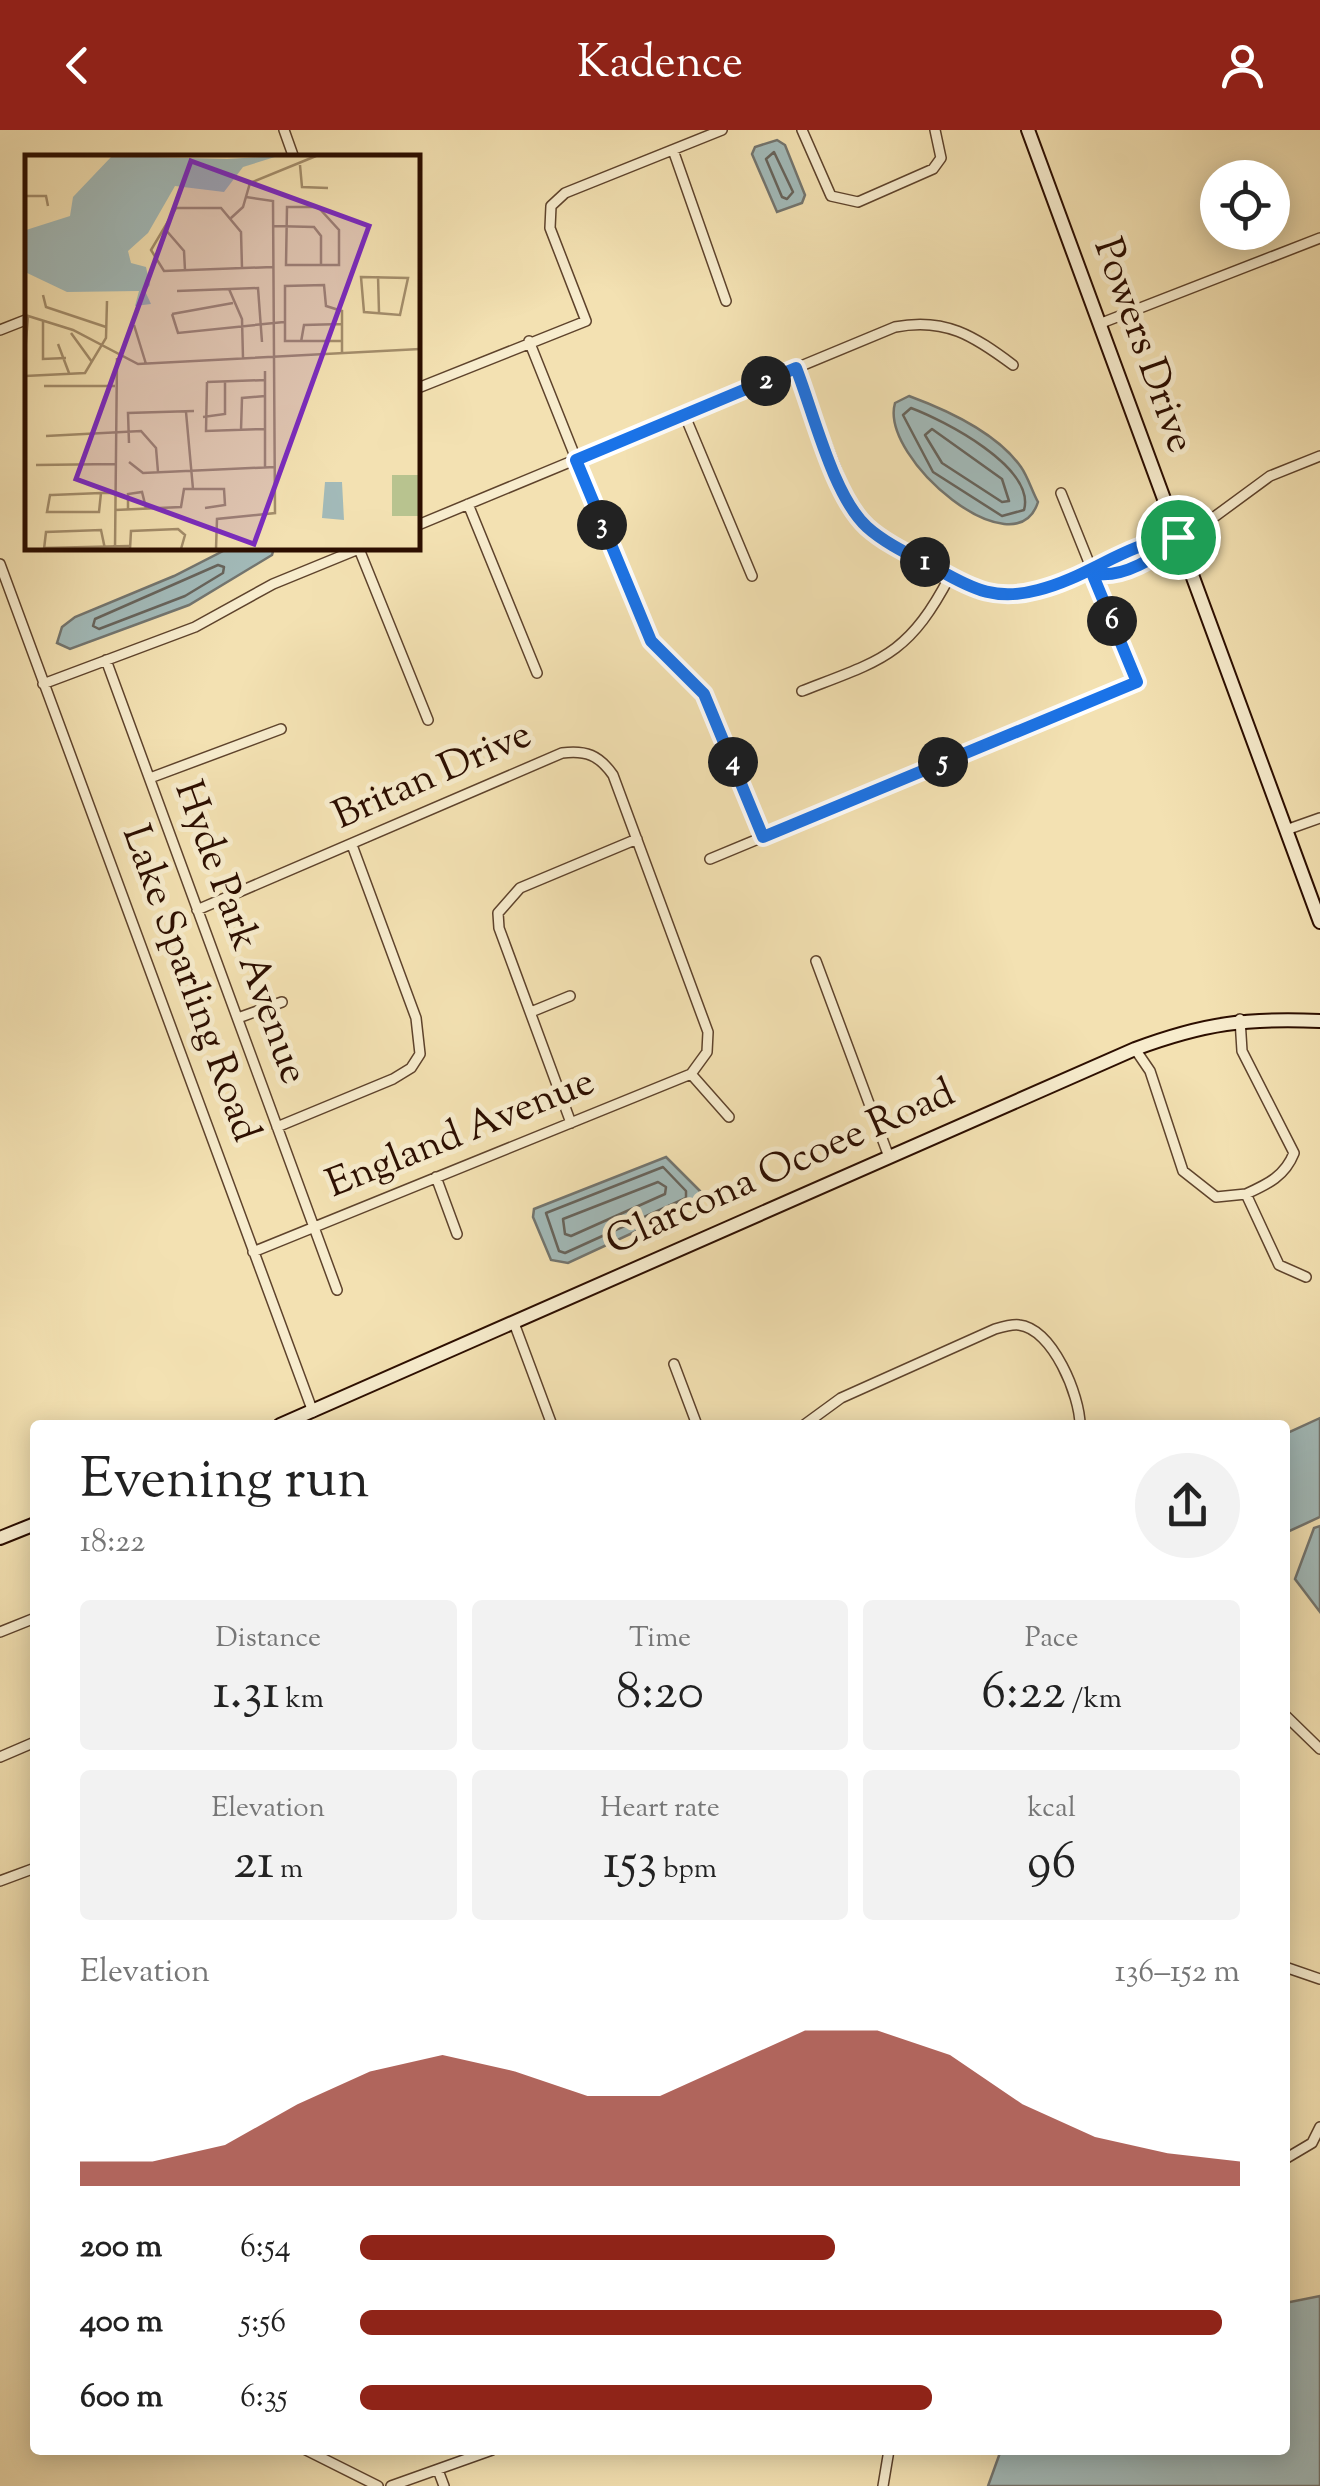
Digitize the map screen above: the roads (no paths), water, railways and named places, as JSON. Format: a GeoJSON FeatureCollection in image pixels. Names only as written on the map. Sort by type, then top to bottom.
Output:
{"type":"FeatureCollection","features":[{"type":"Feature","properties":{"kind":"street"},"geometry":{"type":"LineString","coordinates":[[284,130],[293,155]]}},
{"type":"Feature","properties":{"kind":"street"},"geometry":{"type":"LineString","coordinates":[[420,387],[586,322],[550,228],[551,206],[565,193],[722,130]]}},
{"type":"Feature","properties":{"kind":"street"},"geometry":{"type":"LineString","coordinates":[[802,130],[831,196],[846,203],[858,202],[933,168],[941,158],[936,130]]}},
{"type":"Feature","properties":{"kind":"street","name":"Powers Drive"},"geometry":{"type":"LineString","coordinates":[[1032,131],[1099,324],[1320,922]]}},
{"type":"Feature","properties":{"kind":"street"},"geometry":{"type":"LineString","coordinates":[[672,150],[726,301]]}},
{"type":"Feature","properties":{"kind":"street"},"geometry":{"type":"LineString","coordinates":[[1099,324],[1320,238]]}},
{"type":"Feature","properties":{"kind":"street"},"geometry":{"type":"LineString","coordinates":[[0,330],[25,320]]}},
{"type":"Feature","properties":{"kind":"street"},"geometry":{"type":"LineString","coordinates":[[420,524],[796,368],[915,323],[941,323],[970,334],[1013,365]]}},
{"type":"Feature","properties":{"kind":"street"},"geometry":{"type":"LineString","coordinates":[[529,342],[651,641],[704,694],[763,837]]}},
{"type":"Feature","properties":{"kind":"street"},"geometry":{"type":"LineString","coordinates":[[796,368],[850,505],[877,534],[979,593],[1006,597],[1092,573],[1107,576],[1163,553],[1178,537],[1206,524],[1270,476],[1320,456]]}},
{"type":"Feature","properties":{"kind":"street"},"geometry":{"type":"LineString","coordinates":[[685,416],[752,576]]}},
{"type":"Feature","properties":{"kind":"street"},"geometry":{"type":"LineString","coordinates":[[710,859],[1137,682],[1061,493]]}},
{"type":"Feature","properties":{"kind":"street"},"geometry":{"type":"LineString","coordinates":[[468,504],[537,673]]}},
{"type":"Feature","properties":{"kind":"street"},"geometry":{"type":"LineString","coordinates":[[43,684],[195,627],[273,584],[355,550]]}},
{"type":"Feature","properties":{"kind":"street"},"geometry":{"type":"LineString","coordinates":[[361,550],[428,720]]}},
{"type":"Feature","properties":{"kind":"street","name":"Lake Sparling Road"},"geometry":{"type":"LineString","coordinates":[[0,564],[316,1418]]}},
{"type":"Feature","properties":{"kind":"street"},"geometry":{"type":"LineString","coordinates":[[802,691],[880,660],[909,641],[928,617],[950,576]]}},
{"type":"Feature","properties":{"kind":"street","name":"Hyde Park Avenue"},"geometry":{"type":"LineString","coordinates":[[106,660],[337,1290]]}},
{"type":"Feature","properties":{"kind":"street"},"geometry":{"type":"LineString","coordinates":[[150,778],[281,729]]}},
{"type":"Feature","properties":{"kind":"street","name":"Britan Drive"},"geometry":{"type":"LineString","coordinates":[[197,910],[562,753],[581,751],[601,758],[613,775],[708,1032],[706,1052],[692,1074]]}},
{"type":"Feature","properties":{"kind":"street"},"geometry":{"type":"LineString","coordinates":[[1286,830],[1320,818]]}},
{"type":"Feature","properties":{"kind":"street"},"geometry":{"type":"LineString","coordinates":[[571,1123],[499,928],[498,913],[520,888],[637,840]]}},
{"type":"Feature","properties":{"kind":"street"},"geometry":{"type":"LineString","coordinates":[[278,1127],[393,1079],[420,1054],[416,1018],[352,845]]}},
{"type":"Feature","properties":{"kind":"street"},"geometry":{"type":"LineString","coordinates":[[816,961],[889,1157]]}},
{"type":"Feature","properties":{"kind":"street"},"geometry":{"type":"LineString","coordinates":[[531,1012],[570,996]]}},
{"type":"Feature","properties":{"kind":"street"},"geometry":{"type":"LineString","coordinates":[[238,1018],[282,1002]]}},
{"type":"Feature","properties":{"kind":"street"},"geometry":{"type":"LineString","coordinates":[[1135,1049],[1150,1072],[1184,1172],[1216,1198],[1246,1194],[1271,1183],[1288,1168],[1294,1153],[1242,1051],[1240,1019]]}},
{"type":"Feature","properties":{"kind":"street","name":"Clarcona Ocoee Road"},"geometry":{"type":"LineString","coordinates":[[316,1418],[514,1322],[1135,1049],[1184,1031],[1240,1019],[1320,1021]]}},
{"type":"Feature","properties":{"kind":"street"},"geometry":{"type":"LineString","coordinates":[[692,1074],[729,1117]]}},
{"type":"Feature","properties":{"kind":"street","name":"England Avenue"},"geometry":{"type":"LineString","coordinates":[[253,1252],[692,1074]]}},
{"type":"Feature","properties":{"kind":"street"},"geometry":{"type":"LineString","coordinates":[[436,1177],[457,1234]]}},
{"type":"Feature","properties":{"kind":"street"},"geometry":{"type":"LineString","coordinates":[[1246,1194],[1279,1265],[1306,1277]]}},
{"type":"Feature","properties":{"kind":"street"},"geometry":{"type":"LineString","coordinates":[[514,1322],[550,1420]]}},
{"type":"Feature","properties":{"kind":"street"},"geometry":{"type":"LineString","coordinates":[[811,1420],[840,1398],[995,1328],[1020,1324],[1040,1333],[1054,1352],[1080,1420]]}},
{"type":"Feature","properties":{"kind":"street"},"geometry":{"type":"LineString","coordinates":[[674,1364],[695,1420]]}},
{"type":"Feature","properties":{"kind":"street"},"geometry":{"type":"LineString","coordinates":[[0,1538],[30,1526]]}},
{"type":"Feature","properties":{"kind":"street"},"geometry":{"type":"LineString","coordinates":[[0,1632],[30,1620]]}},
{"type":"Feature","properties":{"kind":"street"},"geometry":{"type":"LineString","coordinates":[[1290,1720],[1320,1749]]}},
{"type":"Feature","properties":{"kind":"street"},"geometry":{"type":"LineString","coordinates":[[0,1757],[30,1744]]}},
{"type":"Feature","properties":{"kind":"street"},"geometry":{"type":"LineString","coordinates":[[0,1881],[30,1870]]}},
{"type":"Feature","properties":{"kind":"street"},"geometry":{"type":"LineString","coordinates":[[1290,1969],[1320,1979]]}},
{"type":"Feature","properties":{"kind":"street"},"geometry":{"type":"LineString","coordinates":[[1290,2156],[1312,2142],[1320,2128]]}},
{"type":"Feature","properties":{"kind":"street"},"geometry":{"type":"LineString","coordinates":[[316,2455],[378,2486]]}},
{"type":"Feature","properties":{"kind":"street"},"geometry":{"type":"LineString","coordinates":[[391,2486],[478,2455]]}},
{"type":"Feature","properties":{"kind":"street"},"geometry":{"type":"LineString","coordinates":[[883,2486],[888,2455]]}},
{"type":"Feature","properties":{"kind":"street"},"geometry":{"type":"LineString","coordinates":[[438,2470],[444,2486]]}},
{"type":"Feature","properties":{"kind":"water"},"geometry":{"type":"Polygon","coordinates":[[[777,140],[785,145],[805,195],[802,203],[777,212],[752,154],[755,147],[777,140]]]}},
{"type":"Feature","properties":{"kind":"water"},"geometry":{"type":"Polygon","coordinates":[[[909,396],[970,424],[1011,455],[1038,502],[1025,520],[1004,524],[979,516],[952,500],[927,477],[908,452],[896,426],[895,403],[909,396]]]}},
{"type":"Feature","properties":{"kind":"water"},"geometry":{"type":"Polygon","coordinates":[[[225,550],[273,550],[272,555],[189,605],[70,649],[57,643],[62,627],[75,617],[225,550]]]}},
{"type":"Feature","properties":{"kind":"water"},"geometry":{"type":"Polygon","coordinates":[[[666,1157],[700,1191],[697,1203],[568,1263],[551,1260],[533,1217],[534,1209],[666,1157]]]}},
{"type":"Feature","properties":{"kind":"water"},"geometry":{"type":"Polygon","coordinates":[[[1320,1418],[1320,1517],[1290,1531],[1290,1432],[1320,1418]]]}},
{"type":"Feature","properties":{"kind":"water"},"geometry":{"type":"Polygon","coordinates":[[[1320,1526],[1320,1612],[1295,1579],[1314,1528],[1320,1526]]]}},
{"type":"Feature","properties":{"kind":"water"},"geometry":{"type":"Polygon","coordinates":[[[1320,2296],[1320,2486],[988,2486],[999,2455],[1290,2455],[1290,2302],[1320,2296]]]}}]}
